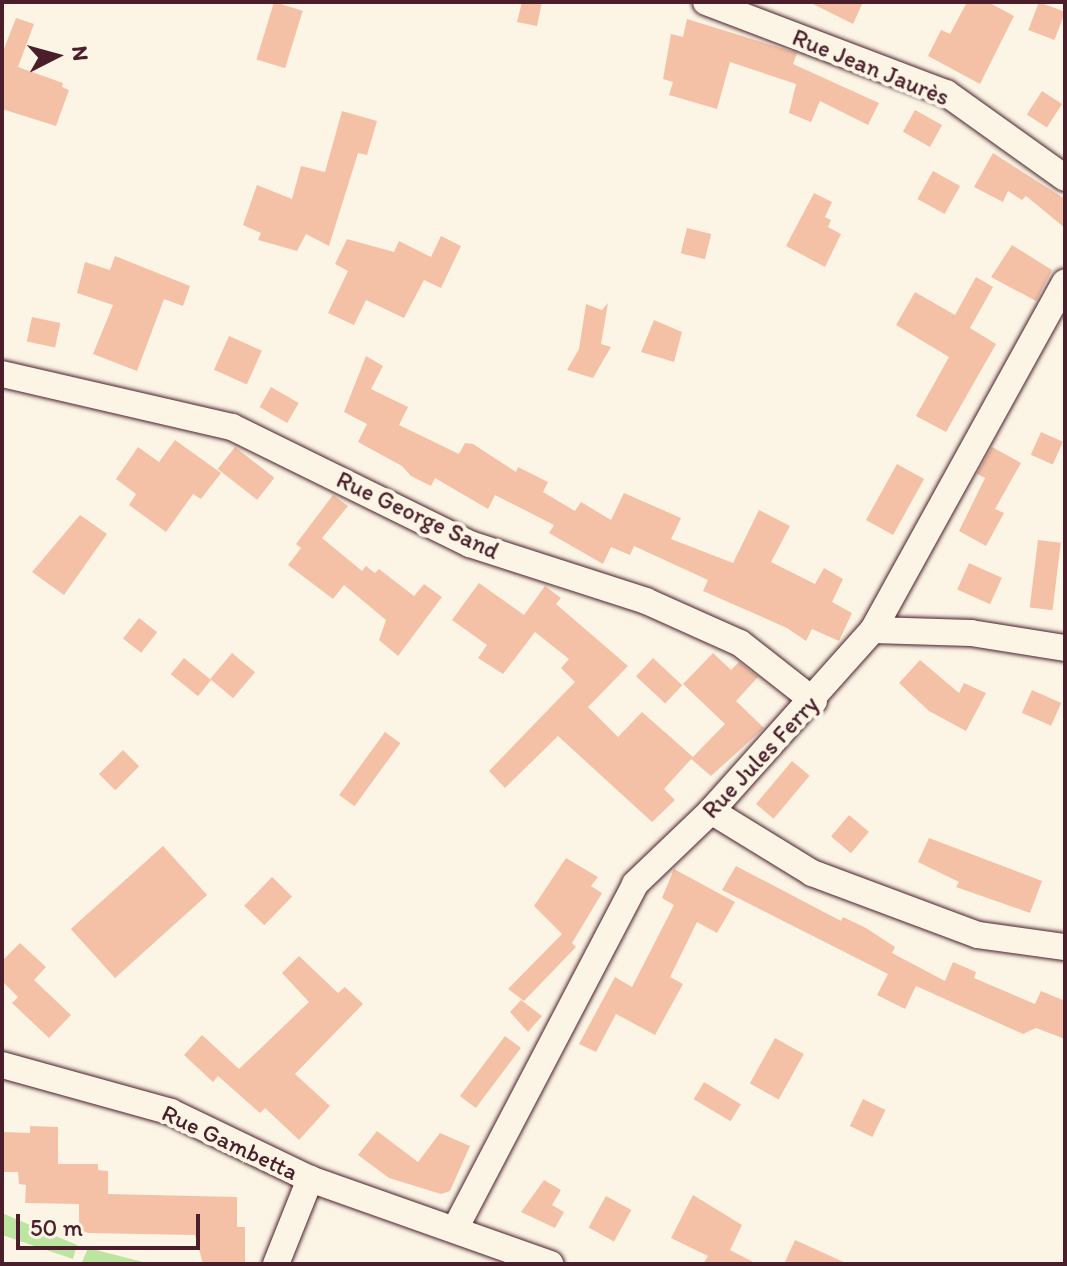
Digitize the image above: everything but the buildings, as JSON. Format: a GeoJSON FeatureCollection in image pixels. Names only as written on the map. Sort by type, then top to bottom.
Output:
{"type":"FeatureCollection","features":[{"type":"Feature","properties":{"kind":"street","name":"Rue Jean Jaurès"},"geometry":{"type":"LineString","coordinates":[[706,2],[946,93],[1065,178]]}},
{"type":"Feature","properties":{"kind":"street","name":"Rue Jules Ferry"},"geometry":{"type":"LineString","coordinates":[[455,1229],[635,884],[711,811],[814,701],[873,630],[1065,282]]}},
{"type":"Feature","properties":{"kind":"street","name":"Rue George Sand"},"geometry":{"type":"LineString","coordinates":[[2,374],[232,427],[470,544],[646,601],[740,643],[814,701]]}},
{"type":"Feature","properties":{"kind":"street"},"geometry":{"type":"LineString","coordinates":[[873,630],[971,633],[1065,648]]}},
{"type":"Feature","properties":{"kind":"street"},"geometry":{"type":"LineString","coordinates":[[711,811],[812,873],[978,935],[1065,947]]}},
{"type":"Feature","properties":{"kind":"street","name":"Rue Gambetta"},"geometry":{"type":"LineString","coordinates":[[2,1065],[171,1112],[310,1179],[550,1264]]}},
{"type":"Feature","properties":{"kind":"street"},"geometry":{"type":"LineString","coordinates":[[276,1264],[310,1179]]}},
{"type":"Feature","properties":{"kind":"green space"},"geometry":{"type":"Polygon","coordinates":[[[2,1213],[77,1245],[73,1259],[2,1235],[2,1213]]]}},
{"type":"Feature","properties":{"kind":"green space"},"geometry":{"type":"Polygon","coordinates":[[[88,1248],[151,1264],[87,1264],[82,1262],[88,1248]]]}}]}
